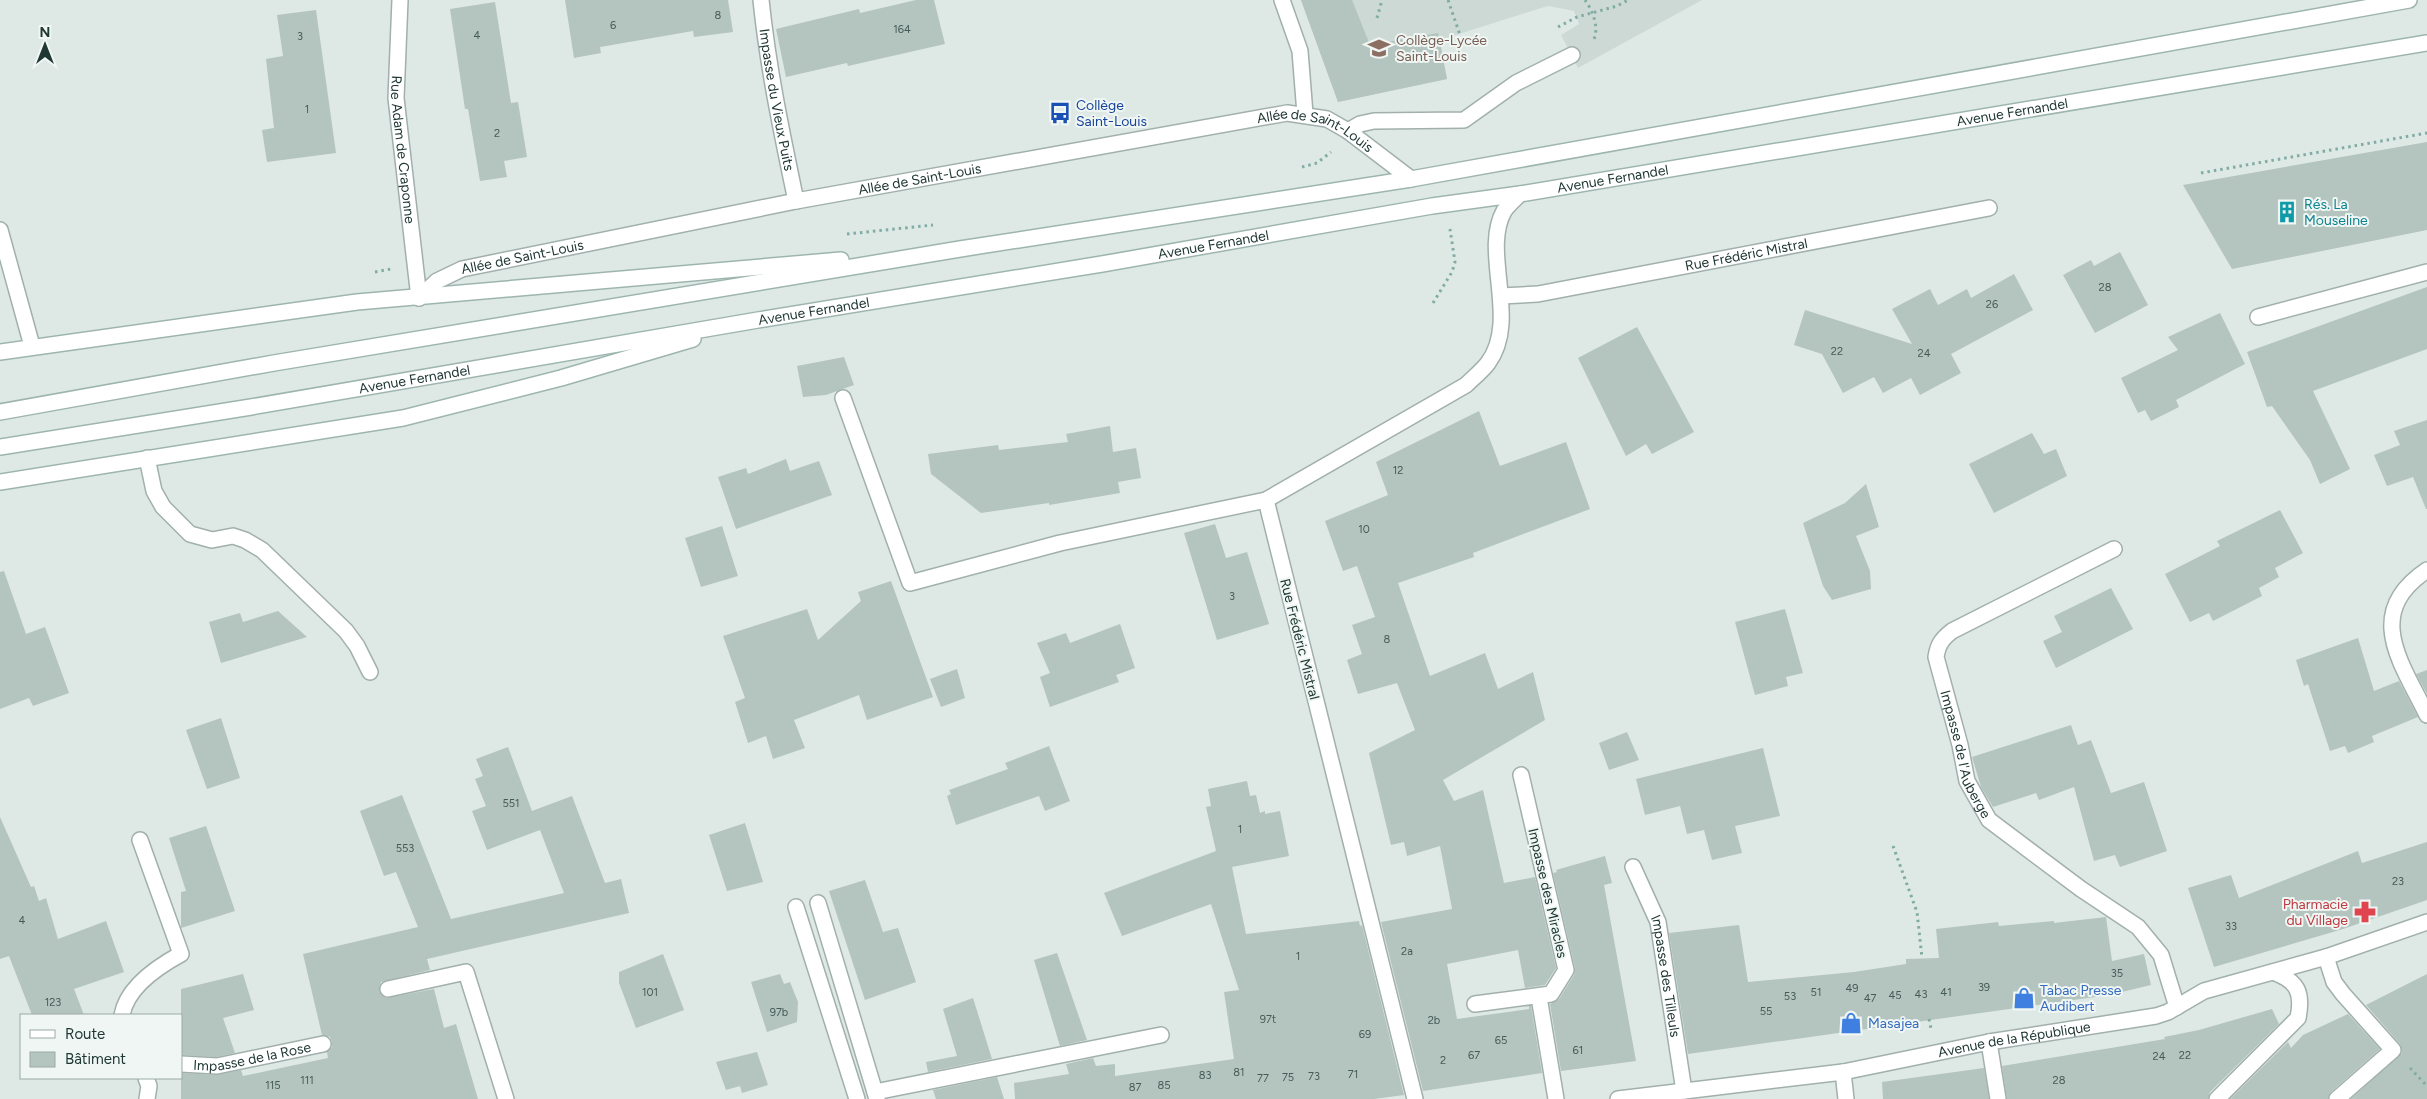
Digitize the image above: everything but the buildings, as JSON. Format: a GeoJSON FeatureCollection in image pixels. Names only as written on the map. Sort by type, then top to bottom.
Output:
{"type":"FeatureCollection","features":[{"type":"Feature","properties":{"kind":"main road","name":"Rue Adam de Craponne"},"geometry":{"type":"LineString","coordinates":[[400,0],[396,98],[419,298]]}},
{"type":"Feature","properties":{"kind":"main road","name":"Impasse du Vieux Puits"},"geometry":{"type":"LineString","coordinates":[[761,0],[779,119],[796,200]]}},
{"type":"Feature","properties":{"kind":"main road"},"geometry":{"type":"LineString","coordinates":[[1282,0],[1300,51],[1305,114]]}},
{"type":"Feature","properties":{"kind":"main road"},"geometry":{"type":"LineString","coordinates":[[0,412],[274,363],[960,249],[1411,179],[2409,0]]}},
{"type":"Feature","properties":{"kind":"main road","name":"Avenue Fernandel"},"geometry":{"type":"LineString","coordinates":[[0,447],[251,407],[758,320],[1102,264],[1432,206],[1520,194],[2427,43]]}},
{"type":"Feature","properties":{"kind":"main road"},"geometry":{"type":"LineString","coordinates":[[1348,131],[1360,124],[1374,121],[1464,120],[1516,82],[1572,55]]}},
{"type":"Feature","properties":{"kind":"main road","name":"Allée de Saint-Louis"},"geometry":{"type":"LineString","coordinates":[[419,298],[438,281],[462,268],[796,200],[1287,113],[1305,114],[1327,119],[1348,131],[1411,179]]}},
{"type":"Feature","properties":{"kind":"main road"},"geometry":{"type":"LineString","coordinates":[[844,398],[910,583],[1060,543],[1266,500],[1466,385],[1489,362],[1495,348],[1501,316],[1496,240],[1505,210],[1520,194]]}},
{"type":"Feature","properties":{"kind":"main road","name":"Rue Frédéric Mistral"},"geometry":{"type":"LineString","coordinates":[[1501,296],[1538,294],[1990,208]]}},
{"type":"Feature","properties":{"kind":"main road"},"geometry":{"type":"LineString","coordinates":[[0,230],[32,346]]}},
{"type":"Feature","properties":{"kind":"main road"},"geometry":{"type":"LineString","coordinates":[[0,352],[356,302],[419,298],[960,249]]}},
{"type":"Feature","properties":{"kind":"main road"},"geometry":{"type":"LineString","coordinates":[[2258,317],[2427,272]]}},
{"type":"Feature","properties":{"kind":"main road"},"geometry":{"type":"LineString","coordinates":[[0,482],[403,418],[561,378],[758,320]]}},
{"type":"Feature","properties":{"kind":"main road"},"geometry":{"type":"LineString","coordinates":[[147,458],[154,490],[163,507],[190,534],[212,540],[233,536],[246,540],[262,550],[346,631],[357,646],[370,672]]}},
{"type":"Feature","properties":{"kind":"main road","name":"Rue Frédéric Mistral"},"geometry":{"type":"LineString","coordinates":[[1266,500],[1415,1099]]}},
{"type":"Feature","properties":{"kind":"main road","name":"Impasse de l'Auberge"},"geometry":{"type":"LineString","coordinates":[[2114,549],[1952,631],[1943,638],[1937,647],[1936,657],[1960,744],[1967,780],[1989,820],[2081,889],[2138,927],[2161,956],[2177,1007]]}},
{"type":"Feature","properties":{"kind":"main road"},"geometry":{"type":"LineString","coordinates":[[2427,570],[2411,582],[2400,594],[2392,610],[2392,631],[2394,648],[2427,715]]}},
{"type":"Feature","properties":{"kind":"main road","name":"Impasse des Miracles"},"geometry":{"type":"LineString","coordinates":[[1475,1004],[1551,994],[1566,970],[1521,775]]}},
{"type":"Feature","properties":{"kind":"main road"},"geometry":{"type":"LineString","coordinates":[[122,1014],[126,1001],[155,968],[181,954],[140,840]]}},
{"type":"Feature","properties":{"kind":"main road","name":"Impasse des Tilleuls"},"geometry":{"type":"LineString","coordinates":[[1633,867],[1658,922],[1684,1091]]}},
{"type":"Feature","properties":{"kind":"main road"},"geometry":{"type":"LineString","coordinates":[[818,903],[876,1096],[1161,1035]]}},
{"type":"Feature","properties":{"kind":"main road"},"geometry":{"type":"LineString","coordinates":[[796,907],[857,1099]]}},
{"type":"Feature","properties":{"kind":"main road","name":"Avenue de la République"},"geometry":{"type":"LineString","coordinates":[[1618,1099],[1843,1072],[1989,1042],[2156,1016],[2168,1012],[2204,991],[2326,957],[2427,922]]}},
{"type":"Feature","properties":{"kind":"main road"},"geometry":{"type":"LineString","coordinates":[[2326,957],[2334,982],[2393,1050],[2337,1099]]}},
{"type":"Feature","properties":{"kind":"main road"},"geometry":{"type":"LineString","coordinates":[[388,989],[466,972],[506,1099]]}},
{"type":"Feature","properties":{"kind":"main road"},"geometry":{"type":"LineString","coordinates":[[2216,1099],[2298,1018],[2300,995],[2296,986],[2289,979],[2273,972]]}},
{"type":"Feature","properties":{"kind":"main road"},"geometry":{"type":"LineString","coordinates":[[1538,997],[1556,1099]]}},
{"type":"Feature","properties":{"kind":"main road"},"geometry":{"type":"LineString","coordinates":[[1989,1042],[1998,1099]]}},
{"type":"Feature","properties":{"kind":"main road","name":"Impasse de la Rose"},"geometry":{"type":"LineString","coordinates":[[182,1064],[217,1066],[323,1044]]}},
{"type":"Feature","properties":{"kind":"main road"},"geometry":{"type":"LineString","coordinates":[[1843,1072],[1846,1099]]}},
{"type":"Feature","properties":{"kind":"main road"},"geometry":{"type":"LineString","coordinates":[[146,1079],[149,1086],[146,1099]]}},
{"type":"Feature","properties":{"kind":"path"},"geometry":{"type":"LineString","coordinates":[[1378,18],[1382,0]]}},
{"type":"Feature","properties":{"kind":"path"},"geometry":{"type":"LineString","coordinates":[[1448,0],[1460,35]]}},
{"type":"Feature","properties":{"kind":"path"},"geometry":{"type":"LineString","coordinates":[[1572,55],[1591,44],[1595,37],[1594,19],[1585,0]]}},
{"type":"Feature","properties":{"kind":"path"},"geometry":{"type":"LineString","coordinates":[[1558,27],[1592,13],[1617,6],[1628,0]]}},
{"type":"Feature","properties":{"kind":"path"},"geometry":{"type":"LineString","coordinates":[[1295,168],[1317,163],[1327,158],[1348,131]]}},
{"type":"Feature","properties":{"kind":"path"},"geometry":{"type":"LineString","coordinates":[[2201,173],[2427,133]]}},
{"type":"Feature","properties":{"kind":"path"},"geometry":{"type":"LineString","coordinates":[[846,234],[934,225]]}},
{"type":"Feature","properties":{"kind":"path"},"geometry":{"type":"LineString","coordinates":[[1433,303],[1456,262],[1450,226]]}},
{"type":"Feature","properties":{"kind":"path"},"geometry":{"type":"LineString","coordinates":[[1893,846],[1917,912],[1922,958]]}},
{"type":"Feature","properties":{"kind":"shaded area","name":"Collège-Lycée Saint-Louis"},"geometry":{"type":"Polygon","coordinates":[[[1301,0],[1702,0],[1578,68],[1561,35],[1579,24],[1574,11],[1549,6],[1541,8],[1440,40],[1447,79],[1338,102],[1301,0]]]}},
{"type":"Feature","properties":{"kind":"place","name":"Collège-Lycée Saint-Louis"},"geometry":{"type":"Point","coordinates":[1379,48]}},
{"type":"Feature","properties":{"kind":"place","name":"Collège Saint-Louis"},"geometry":{"type":"Point","coordinates":[1060,113]}},
{"type":"Feature","properties":{"kind":"place","name":"Rés. La Mouseline"},"geometry":{"type":"Point","coordinates":[2287,212]}},
{"type":"Feature","properties":{"kind":"place","name":"Pharmacie du Village"},"geometry":{"type":"Point","coordinates":[2365,912]}},
{"type":"Feature","properties":{"kind":"place","name":"Tabac Presse Audibert"},"geometry":{"type":"Point","coordinates":[2024,998]}},
{"type":"Feature","properties":{"kind":"place","name":"Masajea"},"geometry":{"type":"Point","coordinates":[1851,1023]}}]}
